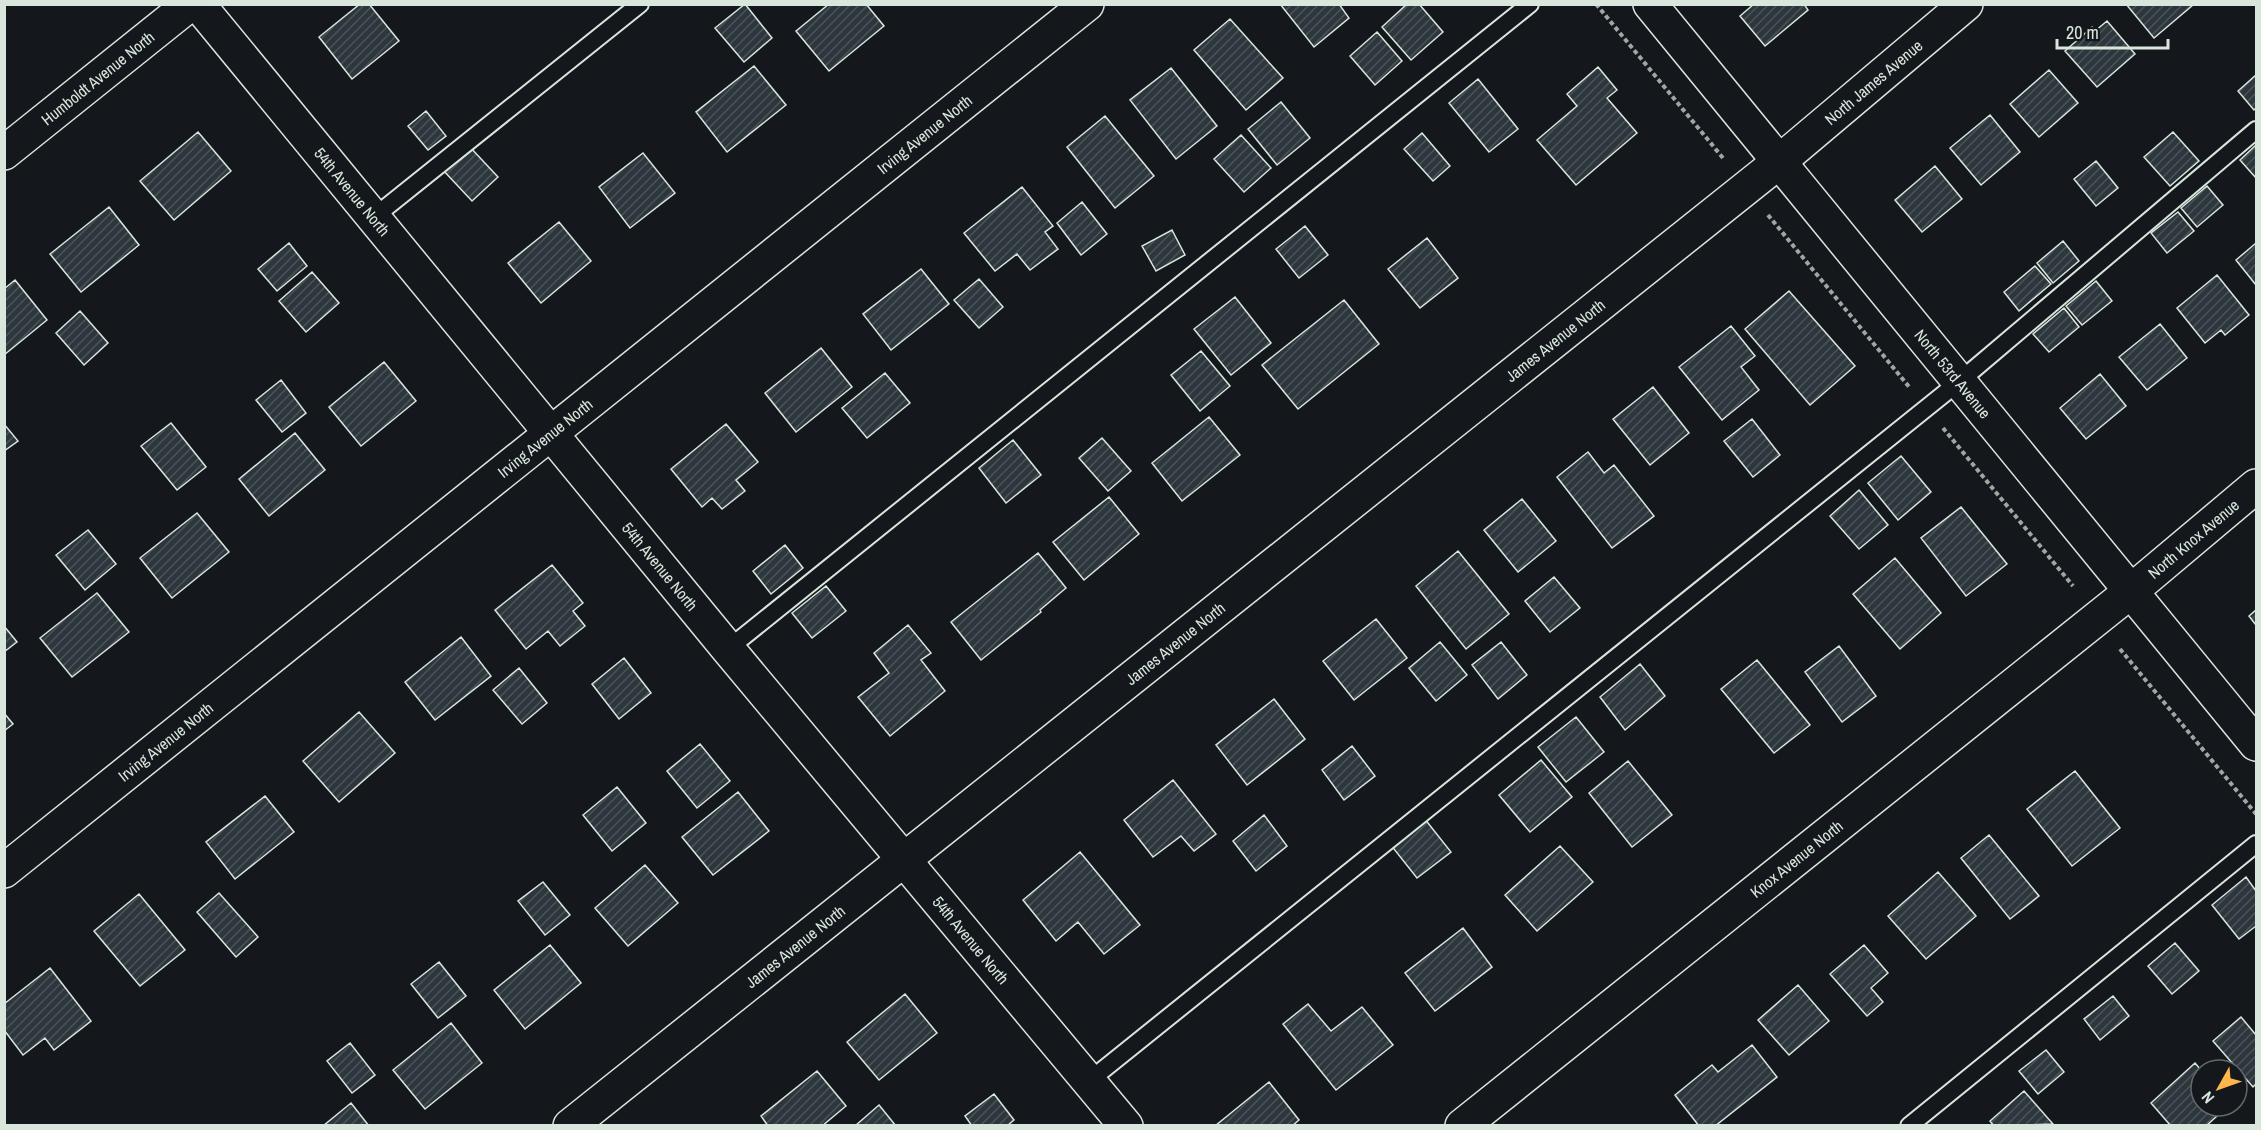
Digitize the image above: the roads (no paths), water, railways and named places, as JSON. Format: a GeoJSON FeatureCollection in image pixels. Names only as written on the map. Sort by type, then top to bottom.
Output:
{"type":"FeatureCollection","features":[{"type":"Feature","properties":{"kind":"street","name":"Humboldt Avenue North"},"geometry":{"type":"LineString","coordinates":[[4,153],[190,4]]}},
{"type":"Feature","properties":{"kind":"street","name":"54th Avenue North"},"geometry":{"type":"LineString","coordinates":[[198,4],[903,861],[1126,1125]]}},
{"type":"Feature","properties":{"kind":"street","name":"Irving Avenue North"},"geometry":{"type":"LineString","coordinates":[[4,871],[1087,4]]}},
{"type":"Feature","properties":{"kind":"street","name":"North 53rd Avenue"},"geometry":{"type":"LineString","coordinates":[[1650,4],[2256,744]]}},
{"type":"Feature","properties":{"kind":"street","name":"North James Avenue"},"geometry":{"type":"LineString","coordinates":[[1780,160],[1966,4]]}},
{"type":"Feature","properties":{"kind":"street","name":"James Avenue North"},"geometry":{"type":"LineString","coordinates":[[570,1125],[1780,160]]}},
{"type":"Feature","properties":{"kind":"street","name":"North Knox Avenue"},"geometry":{"type":"LineString","coordinates":[[2130,592],[2256,486]]}},
{"type":"Feature","properties":{"kind":"street","name":"Knox Avenue North"},"geometry":{"type":"LineString","coordinates":[[1462,1125],[2130,592]]}},
{"type":"Feature","properties":{"kind":"lane"},"geometry":{"type":"LineString","coordinates":[[374,217],[640,4]]}},
{"type":"Feature","properties":{"kind":"lane"},"geometry":{"type":"LineString","coordinates":[[728,649],[1530,4]]}},
{"type":"Feature","properties":{"kind":"lane"},"geometry":{"type":"LineString","coordinates":[[1089,1081],[1960,381],[2256,130]]}},
{"type":"Feature","properties":{"kind":"lane"},"geometry":{"type":"LineString","coordinates":[[1909,1125],[2256,844]]}}]}
